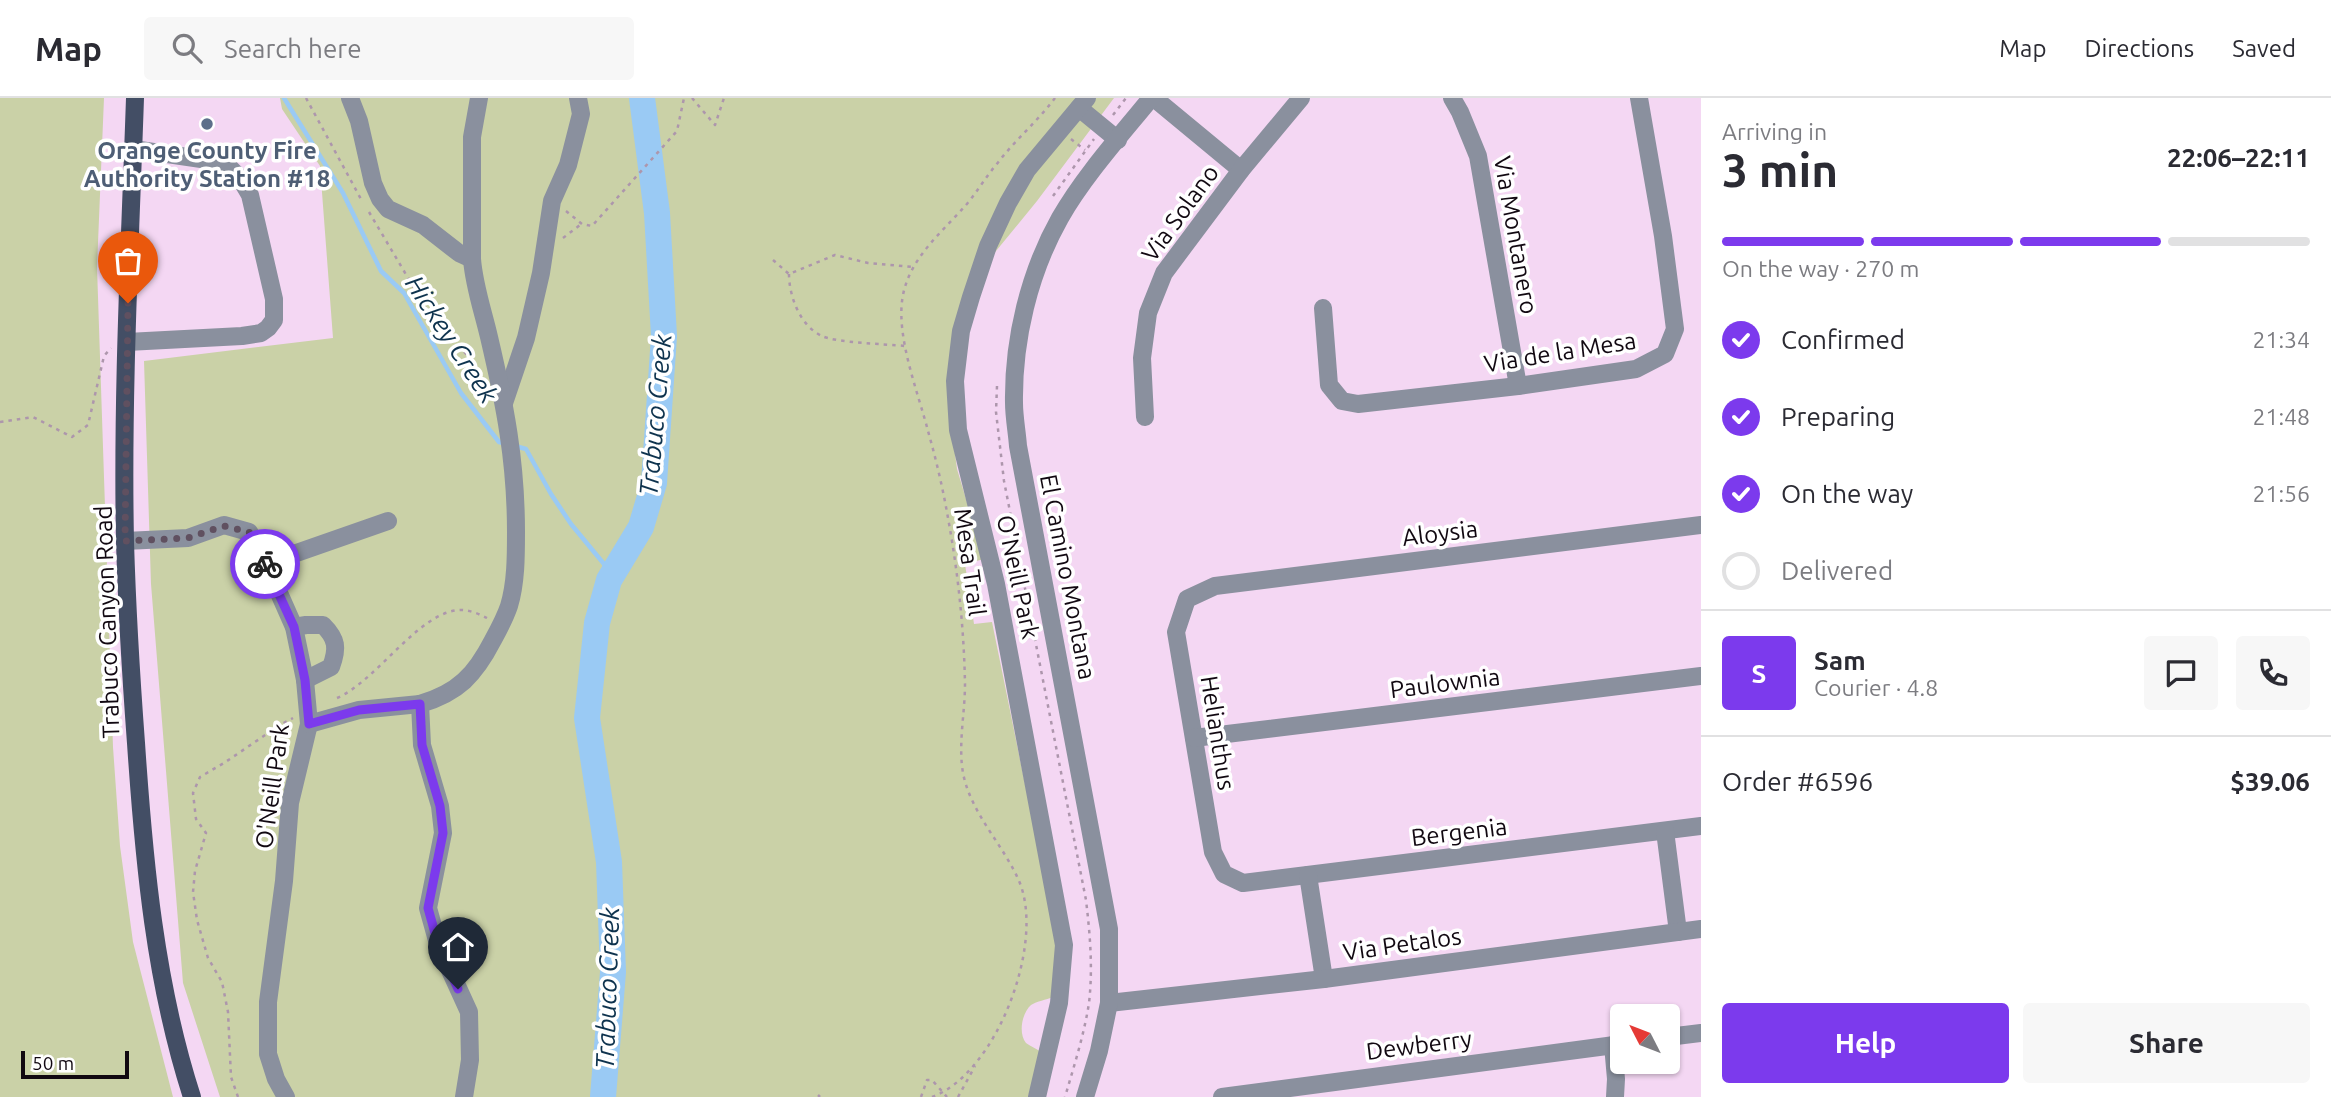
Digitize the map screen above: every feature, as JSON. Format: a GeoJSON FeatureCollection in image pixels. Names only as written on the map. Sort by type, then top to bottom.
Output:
{"type":"FeatureCollection","features":[{"type":"Feature","properties":{"kind":"main road","name":"Trabuco Canyon Road"},"geometry":{"type":"LineString","coordinates":[[135,98],[127,335],[125,541],[130,654],[146,871],[164,984],[180,1061],[192,1097]]}},
{"type":"Feature","properties":{"kind":"street"},"geometry":{"type":"LineString","coordinates":[[350,98],[359,121],[373,183],[380,199],[388,209],[423,225],[471,259]]}},
{"type":"Feature","properties":{"kind":"street"},"geometry":{"type":"LineString","coordinates":[[309,724],[359,710],[420,704],[442,697],[467,680],[485,655],[509,604],[516,557],[513,457],[504,403],[471,259],[472,137],[479,98]]}},
{"type":"Feature","properties":{"kind":"street"},"geometry":{"type":"LineString","coordinates":[[504,403],[526,338],[541,273],[552,201],[568,165],[581,114],[578,98]]}},
{"type":"Feature","properties":{"kind":"street"},"geometry":{"type":"LineString","coordinates":[[1153,98],[1241,170]]}},
{"type":"Feature","properties":{"kind":"street","name":"El Camino Montana"},"geometry":{"type":"LineString","coordinates":[[1085,1097],[1099,1051],[1109,1003],[1111,951],[1106,902],[1023,479],[1014,404],[1017,353],[1028,294],[1060,218],[1153,98]]}},
{"type":"Feature","properties":{"kind":"street","name":"Via Solano"},"geometry":{"type":"LineString","coordinates":[[1145,417],[1142,358],[1148,313],[1164,273],[1241,170],[1301,98]]}},
{"type":"Feature","properties":{"kind":"street","name":"Via Montanero"},"geometry":{"type":"LineString","coordinates":[[1452,98],[1478,156],[1518,386]]}},
{"type":"Feature","properties":{"kind":"street","name":"Via de la Mesa"},"geometry":{"type":"LineString","coordinates":[[1323,308],[1329,385],[1342,401],[1358,404],[1518,386],[1636,369],[1665,355],[1675,330],[1663,236],[1639,98]]}},
{"type":"Feature","properties":{"kind":"street"},"geometry":{"type":"LineString","coordinates":[[1083,103],[1102,128],[1118,140]]}},
{"type":"Feature","properties":{"kind":"street","name":"O'Neill Park"},"geometry":{"type":"LineString","coordinates":[[1037,1097],[1059,1003],[1064,945],[993,572],[958,430],[956,381],[961,331],[988,246],[1007,203],[1027,170],[1083,103]]}},
{"type":"Feature","properties":{"kind":"street"},"geometry":{"type":"LineString","coordinates":[[127,335],[242,336],[261,333],[274,320],[274,299],[250,195],[240,178],[230,168],[215,161],[133,149]]}},
{"type":"Feature","properties":{"kind":"street"},"geometry":{"type":"LineString","coordinates":[[265,564],[388,521]]}},
{"type":"Feature","properties":{"kind":"street","name":"Aloysia"},"geometry":{"type":"LineString","coordinates":[[1187,599],[1215,586],[1701,525]]}},
{"type":"Feature","properties":{"kind":"street","name":"O'Neill Park"},"geometry":{"type":"LineString","coordinates":[[125,541],[188,538],[224,526],[249,532],[260,550],[294,627],[305,680],[309,724],[290,803],[284,881],[268,1002],[268,1054],[276,1079],[286,1097]]}},
{"type":"Feature","properties":{"kind":"street","name":"Helianthus"},"geometry":{"type":"LineString","coordinates":[[1187,599],[1176,632],[1213,852],[1224,874]]}},
{"type":"Feature","properties":{"kind":"street"},"geometry":{"type":"LineString","coordinates":[[294,627],[323,625],[332,634],[337,652],[331,667],[305,680]]}},
{"type":"Feature","properties":{"kind":"street","name":"Paulownia"},"geometry":{"type":"LineString","coordinates":[[1194,738],[1701,676]]}},
{"type":"Feature","properties":{"kind":"street"},"geometry":{"type":"LineString","coordinates":[[420,704],[422,745],[440,806],[443,833],[428,908],[438,944],[469,1012],[470,1060],[464,1097]]}},
{"type":"Feature","properties":{"kind":"street","name":"Bergenia"},"geometry":{"type":"LineString","coordinates":[[1224,874],[1244,883],[1701,826]]}},
{"type":"Feature","properties":{"kind":"street"},"geometry":{"type":"LineString","coordinates":[[1665,831],[1678,932]]}},
{"type":"Feature","properties":{"kind":"street"},"geometry":{"type":"LineString","coordinates":[[1308,875],[1324,979]]}},
{"type":"Feature","properties":{"kind":"street","name":"Via Petalos"},"geometry":{"type":"LineString","coordinates":[[1109,1003],[1324,979],[1701,929]]}},
{"type":"Feature","properties":{"kind":"street"},"geometry":{"type":"LineString","coordinates":[[1680,1036],[1701,1033]]}},
{"type":"Feature","properties":{"kind":"street","name":"Dewberry"},"geometry":{"type":"LineString","coordinates":[[1222,1097],[1610,1046]]}},
{"type":"Feature","properties":{"kind":"street"},"geometry":{"type":"LineString","coordinates":[[1615,1097],[1616,1074]]}},
{"type":"Feature","properties":{"kind":"path"},"geometry":{"type":"LineString","coordinates":[[306,98],[363,203],[430,316],[468,356],[470,373],[477,386],[486,394]]}},
{"type":"Feature","properties":{"kind":"path"},"geometry":{"type":"LineString","coordinates":[[552,201],[582,224],[592,226],[677,131],[684,98]]}},
{"type":"Feature","properties":{"kind":"path"},"geometry":{"type":"LineString","coordinates":[[691,98],[715,125],[724,98]]}},
{"type":"Feature","properties":{"kind":"path","name":"Mesa Trail"},"geometry":{"type":"LineString","coordinates":[[958,1097],[1008,1011],[1023,960],[1027,913],[1019,881],[970,795],[963,774],[961,755],[964,666],[953,548],[929,433],[909,368],[902,299],[912,267],[968,203],[997,163],[1055,98]]}},
{"type":"Feature","properties":{"kind":"path"},"geometry":{"type":"LineString","coordinates":[[1102,128],[1126,98]]}},
{"type":"Feature","properties":{"kind":"path"},"geometry":{"type":"LineString","coordinates":[[789,274],[835,255],[912,267]]}},
{"type":"Feature","properties":{"kind":"path"},"geometry":{"type":"LineString","coordinates":[[774,260],[789,274],[789,288],[800,316],[821,335],[905,346]]}},
{"type":"Feature","properties":{"kind":"path"},"geometry":{"type":"LineString","coordinates":[[0,422],[33,418],[72,437],[88,425],[104,356],[127,335]]}},
{"type":"Feature","properties":{"kind":"path","name":"Mesa Trail"},"geometry":{"type":"LineString","coordinates":[[932,1097],[946,1095],[977,1063]]}},
{"type":"Feature","properties":{"kind":"path"},"geometry":{"type":"LineString","coordinates":[[921,1097],[927,1080],[932,1080],[946,1095]]}},
{"type":"Feature","properties":{"kind":"green space"},"geometry":{"type":"Polygon","coordinates":[[[0,98],[104,98],[97,267],[113,747],[120,846],[133,942],[173,1097],[0,1097],[0,98]]]}},
{"type":"Feature","properties":{"kind":"green space"},"geometry":{"type":"Polygon","coordinates":[[[280,98],[1114,98],[1037,201],[978,273],[947,392],[957,469],[984,559],[965,564],[974,624],[992,622],[1058,946],[1053,997],[1031,1005],[1022,1023],[1022,1034],[1026,1043],[1041,1052],[1028,1097],[220,1097],[183,983],[151,584],[144,361],[333,338],[320,166],[282,109],[280,98]]]}},
{"type":"Feature","properties":{"kind":"waterway","name":"Hickey Creek"},"geometry":{"type":"LineString","coordinates":[[284,98],[343,193],[381,271],[404,293],[461,393],[499,442],[507,444]]}},
{"type":"Feature","properties":{"kind":"waterway","name":"Trabuco Creek"},"geometry":{"type":"LineString","coordinates":[[603,1097],[613,972],[609,862],[587,718],[597,623],[609,580],[641,527],[654,483],[664,336],[657,213],[642,98]]}},
{"type":"Feature","properties":{"kind":"waterway","name":"Hickey Creek"},"geometry":{"type":"LineString","coordinates":[[515,446],[526,449],[571,524],[604,564],[609,580]]}},
{"type":"Feature","properties":{"kind":"way so far"},"geometry":{"type":"LineString","coordinates":[[128,303],[125,541],[188,538],[224,526],[249,532],[265,564]]}},
{"type":"Feature","properties":{"kind":"place","name":"Orange County Fire Authority Station #18"},"geometry":{"type":"Point","coordinates":[207,124]}},
{"type":"Feature","properties":{"kind":"route"},"geometry":{"type":"LineString","coordinates":[[265,564],[294,627],[305,680],[309,724],[359,710],[420,704],[422,745],[440,806],[443,833],[428,908],[438,944],[458,989]]}}]}
